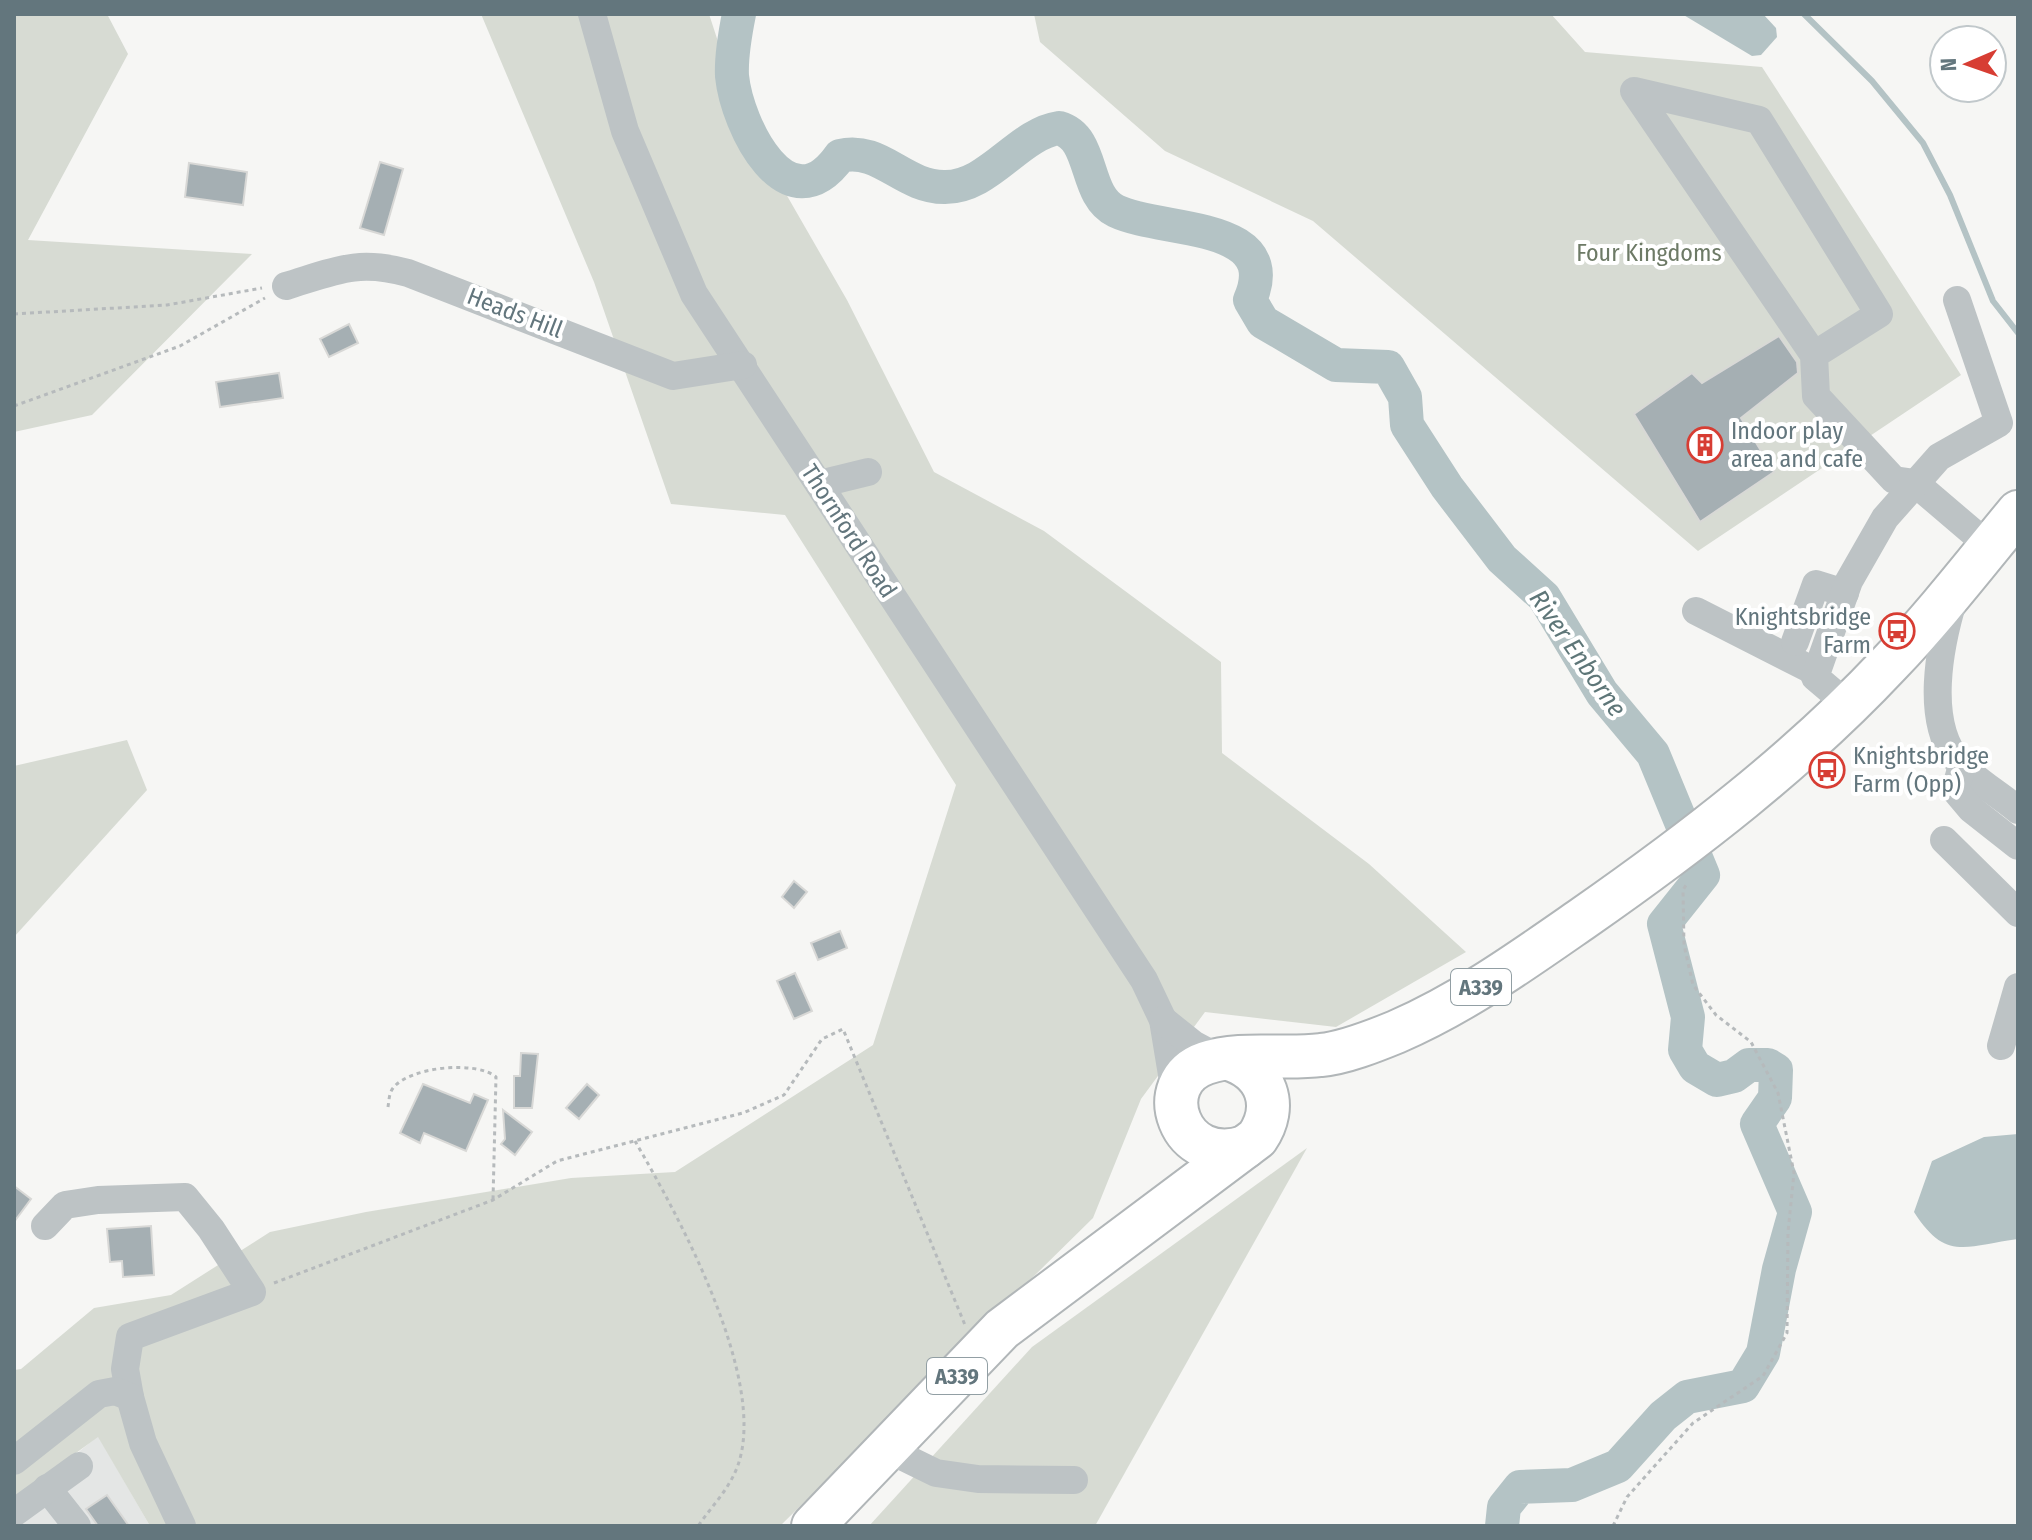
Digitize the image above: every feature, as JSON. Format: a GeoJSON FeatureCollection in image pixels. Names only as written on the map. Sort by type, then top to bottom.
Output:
{"type":"FeatureCollection","features":[{"type":"Feature","properties":{"kind":"highway","name":"A339"},"geometry":{"type":"LineString","coordinates":[[1225,1059],[1323,1055],[1394,1033],[1458,1001],[1624,890],[1724,814],[1823,689],[1909,643],[2018,512]]}},
{"type":"Feature","properties":{"kind":"highway","name":"A339"},"geometry":{"type":"LineString","coordinates":[[1270,1110],[1290,1083],[1323,1055]]}},
{"type":"Feature","properties":{"kind":"highway"},"geometry":{"type":"LineString","coordinates":[[1225,1059],[1257,1073],[1269,1093],[1270,1110],[1266,1125],[1245,1147],[1230,1152],[1211,1151],[1196,1144],[1180,1119],[1185,1080],[1196,1068],[1225,1059]]}},
{"type":"Feature","properties":{"kind":"highway","name":"A339"},"geometry":{"type":"LineString","coordinates":[[1116,1242],[1155,1191],[1180,1119]]}},
{"type":"Feature","properties":{"kind":"highway","name":"A339"},"geometry":{"type":"LineString","coordinates":[[813,1526],[1002,1329],[1245,1147]]}},
{"type":"Feature","properties":{"kind":"street","name":"Thornford Road"},"geometry":{"type":"LineString","coordinates":[[592,14],[625,131],[694,294],[1144,980],[1163,1020],[1180,1119]]}},
{"type":"Feature","properties":{"kind":"street"},"geometry":{"type":"LineString","coordinates":[[1814,355],[1879,314],[1759,120],[1634,91],[1814,355],[1816,396],[1894,480],[1915,483],[1989,546]]}},
{"type":"Feature","properties":{"kind":"street","name":"Heads Hill"},"geometry":{"type":"LineString","coordinates":[[286,286],[359,264],[380,265],[408,273],[673,376],[743,365]]}},
{"type":"Feature","properties":{"kind":"street"},"geometry":{"type":"LineString","coordinates":[[1696,611],[1823,689],[1845,593],[1885,518],[1939,457],[1999,423],[1957,300]]}},
{"type":"Feature","properties":{"kind":"street"},"geometry":{"type":"LineString","coordinates":[[819,484],[868,472]]}},
{"type":"Feature","properties":{"kind":"street"},"geometry":{"type":"LineString","coordinates":[[1958,583],[1942,644],[1937,680],[1946,738],[1962,766],[2018,810]]}},
{"type":"Feature","properties":{"kind":"street"},"geometry":{"type":"LineString","coordinates":[[1795,642],[1816,584],[1845,593]]}},
{"type":"Feature","properties":{"kind":"street"},"geometry":{"type":"LineString","coordinates":[[1909,643],[1925,658],[1937,680]]}},
{"type":"Feature","properties":{"kind":"street"},"geometry":{"type":"LineString","coordinates":[[1962,766],[1955,790],[1982,818],[2018,846]]}},
{"type":"Feature","properties":{"kind":"street"},"geometry":{"type":"LineString","coordinates":[[1982,818],[1948,844],[2018,913]]}},
{"type":"Feature","properties":{"kind":"street"},"geometry":{"type":"LineString","coordinates":[[2001,1046],[2018,987]]}},
{"type":"Feature","properties":{"kind":"street","name":"Thornford Road"},"geometry":{"type":"LineString","coordinates":[[1163,1020],[1193,1044],[1225,1059]]}},
{"type":"Feature","properties":{"kind":"street"},"geometry":{"type":"LineString","coordinates":[[45,1226],[65,1205],[122,1198],[185,1197],[211,1229],[252,1292],[130,1337],[125,1369],[130,1397],[143,1443],[182,1526]]}},
{"type":"Feature","properties":{"kind":"street"},"geometry":{"type":"LineString","coordinates":[[14,1461],[99,1394],[115,1391],[130,1397]]}},
{"type":"Feature","properties":{"kind":"street"},"geometry":{"type":"LineString","coordinates":[[887,1449],[936,1473],[978,1479],[1074,1480]]}},
{"type":"Feature","properties":{"kind":"street"},"geometry":{"type":"LineString","coordinates":[[14,1513],[79,1466]]}},
{"type":"Feature","properties":{"kind":"street"},"geometry":{"type":"LineString","coordinates":[[47,1488],[77,1526]]}},
{"type":"Feature","properties":{"kind":"path"},"geometry":{"type":"LineString","coordinates":[[14,314],[167,305],[231,292],[286,286]]}},
{"type":"Feature","properties":{"kind":"path"},"geometry":{"type":"LineString","coordinates":[[14,406],[180,346],[286,286]]}},
{"type":"Feature","properties":{"kind":"path"},"geometry":{"type":"LineString","coordinates":[[1613,1526],[1627,1497],[1693,1423],[1763,1376],[1787,1333],[1788,1232],[1794,1173],[1778,1093],[1751,1042],[1716,1015],[1693,985],[1684,931],[1683,890],[1690,878]]}},
{"type":"Feature","properties":{"kind":"path"},"geometry":{"type":"LineString","coordinates":[[252,1292],[493,1200],[557,1161],[743,1113],[784,1095],[822,1039],[843,1029],[977,1354]]}},
{"type":"Feature","properties":{"kind":"path"},"geometry":{"type":"LineString","coordinates":[[388,1107],[391,1090],[402,1080],[424,1073],[451,1067],[472,1068],[496,1077],[493,1200]]}},
{"type":"Feature","properties":{"kind":"path"},"geometry":{"type":"LineString","coordinates":[[635,1139],[698,1261],[723,1326],[742,1405],[738,1464],[723,1494],[698,1526]]}},
{"type":"Feature","properties":{"kind":"shaded area"},"geometry":{"type":"Polygon","coordinates":[[[1682,14],[1763,14],[1776,28],[1777,37],[1761,55],[1752,56],[1682,14]]]}},
{"type":"Feature","properties":{"kind":"shaded area"},"geometry":{"type":"Polygon","coordinates":[[[2018,1134],[2018,1239],[1958,1247],[1936,1238],[1914,1212],[1932,1161],[1984,1137],[2018,1134]]]}},
{"type":"Feature","properties":{"kind":"shaded area"},"geometry":{"type":"Polygon","coordinates":[[[98,1436],[150,1526],[14,1526],[14,1505],[98,1436]]]}},
{"type":"Feature","properties":{"kind":"green space"},"geometry":{"type":"Polygon","coordinates":[[[14,14],[107,14],[128,54],[28,240],[252,254],[92,415],[14,432],[14,14]]]}},
{"type":"Feature","properties":{"kind":"green space"},"geometry":{"type":"Polygon","coordinates":[[[481,14],[709,14],[744,121],[847,300],[934,472],[1044,531],[1221,662],[1222,753],[1369,864],[1466,952],[1336,1027],[1205,1012],[1141,1099],[1093,1218],[780,1526],[150,1526],[98,1437],[14,1498],[14,1370],[21,1369],[94,1308],[171,1295],[270,1232],[366,1212],[571,1178],[675,1172],[873,1045],[956,785],[785,515],[671,504],[594,282],[481,14]]]}},
{"type":"Feature","properties":{"kind":"green space","name":"Four Kingdoms"},"geometry":{"type":"Polygon","coordinates":[[[1034,14],[1551,14],[1585,52],[1762,67],[1961,375],[1698,551],[1313,221],[1165,151],[1040,42],[1034,14]]]}},
{"type":"Feature","properties":{"kind":"green space"},"geometry":{"type":"Polygon","coordinates":[[[127,740],[147,790],[14,937],[14,766],[127,740]]]}},
{"type":"Feature","properties":{"kind":"green space"},"geometry":{"type":"Polygon","coordinates":[[[1307,1148],[1095,1526],[869,1526],[1032,1347],[1307,1148]]]}},
{"type":"Feature","properties":{"kind":"building"},"geometry":{"type":"Polygon","coordinates":[[[380,162],[403,169],[384,235],[360,228],[380,162]]]}},
{"type":"Feature","properties":{"kind":"building"},"geometry":{"type":"Polygon","coordinates":[[[189,163],[247,172],[243,205],[185,197],[189,163]]]}},
{"type":"Feature","properties":{"kind":"building"},"geometry":{"type":"Polygon","coordinates":[[[349,324],[358,343],[329,357],[320,339],[349,324]]]}},
{"type":"Feature","properties":{"kind":"building","name":"Indoor play area and cafe"},"geometry":{"type":"Polygon","coordinates":[[[1779,336],[1797,362],[1798,373],[1741,418],[1774,472],[1700,522],[1634,414],[1692,373],[1702,383],[1779,336]]]}},
{"type":"Feature","properties":{"kind":"building"},"geometry":{"type":"Polygon","coordinates":[[[279,373],[283,398],[220,407],[216,382],[279,373]]]}},
{"type":"Feature","properties":{"kind":"building"},"geometry":{"type":"Polygon","coordinates":[[[794,881],[807,892],[794,908],[782,897],[794,881]]]}},
{"type":"Feature","properties":{"kind":"building"},"geometry":{"type":"Polygon","coordinates":[[[840,931],[847,948],[818,960],[811,943],[840,931]]]}},
{"type":"Feature","properties":{"kind":"building"},"geometry":{"type":"Polygon","coordinates":[[[795,973],[812,1011],[794,1019],[777,981],[795,973]]]}},
{"type":"Feature","properties":{"kind":"building"},"geometry":{"type":"Polygon","coordinates":[[[521,1053],[538,1054],[532,1108],[514,1108],[514,1076],[520,1076],[521,1053]]]}},
{"type":"Feature","properties":{"kind":"building"},"geometry":{"type":"Polygon","coordinates":[[[423,1084],[470,1103],[474,1094],[488,1100],[466,1151],[424,1133],[420,1143],[400,1133],[423,1084]]]}},
{"type":"Feature","properties":{"kind":"building"},"geometry":{"type":"Polygon","coordinates":[[[587,1084],[599,1095],[579,1119],[566,1108],[587,1084]]]}},
{"type":"Feature","properties":{"kind":"building"},"geometry":{"type":"Polygon","coordinates":[[[503,1110],[532,1132],[515,1155],[501,1144],[505,1139],[503,1110]]]}},
{"type":"Feature","properties":{"kind":"building"},"geometry":{"type":"Polygon","coordinates":[[[14,1186],[31,1199],[14,1222],[14,1186]]]}},
{"type":"Feature","properties":{"kind":"building"},"geometry":{"type":"Polygon","coordinates":[[[151,1226],[154,1275],[123,1277],[122,1261],[110,1262],[107,1229],[151,1226]]]}},
{"type":"Feature","properties":{"kind":"building"},"geometry":{"type":"Polygon","coordinates":[[[107,1495],[129,1526],[98,1526],[86,1509],[107,1495]]]}},
{"type":"Feature","properties":{"kind":"waterway","name":"River Enborne"},"geometry":{"type":"LineString","coordinates":[[739,14],[732,61],[736,97],[755,143],[768,162],[784,176],[802,181],[821,176],[840,156],[854,154],[880,161],[929,185],[960,185],[975,179],[1030,140],[1059,128],[1078,143],[1098,193],[1116,211],[1213,234],[1235,243],[1250,256],[1256,274],[1250,300],[1263,322],[1336,365],[1388,367],[1405,397],[1407,425],[1447,487],[1502,559],[1544,597],[1602,693],[1653,754],[1703,875],[1664,924],[1688,1017],[1685,1050],[1695,1067],[1717,1080],[1734,1076],[1749,1065],[1768,1065],[1776,1070],[1775,1098],[1757,1124],[1795,1212],[1779,1269],[1763,1353],[1743,1386],[1687,1397],[1663,1416],[1618,1466],[1572,1485],[1520,1487],[1504,1507],[1502,1526]]}},
{"type":"Feature","properties":{"kind":"waterway"},"geometry":{"type":"LineString","coordinates":[[1804,14],[1872,81],[1923,143],[1950,195],[1993,301],[2018,333]]}},
{"type":"Feature","properties":{"kind":"place","name":"Indoor play area and cafe"},"geometry":{"type":"Point","coordinates":[1705,445]}},
{"type":"Feature","properties":{"kind":"place","name":"Knightsbridge Farm"},"geometry":{"type":"Point","coordinates":[1897,631]}},
{"type":"Feature","properties":{"kind":"place","name":"Knightsbridge Farm (Opp)"},"geometry":{"type":"Point","coordinates":[1827,770]}}]}
